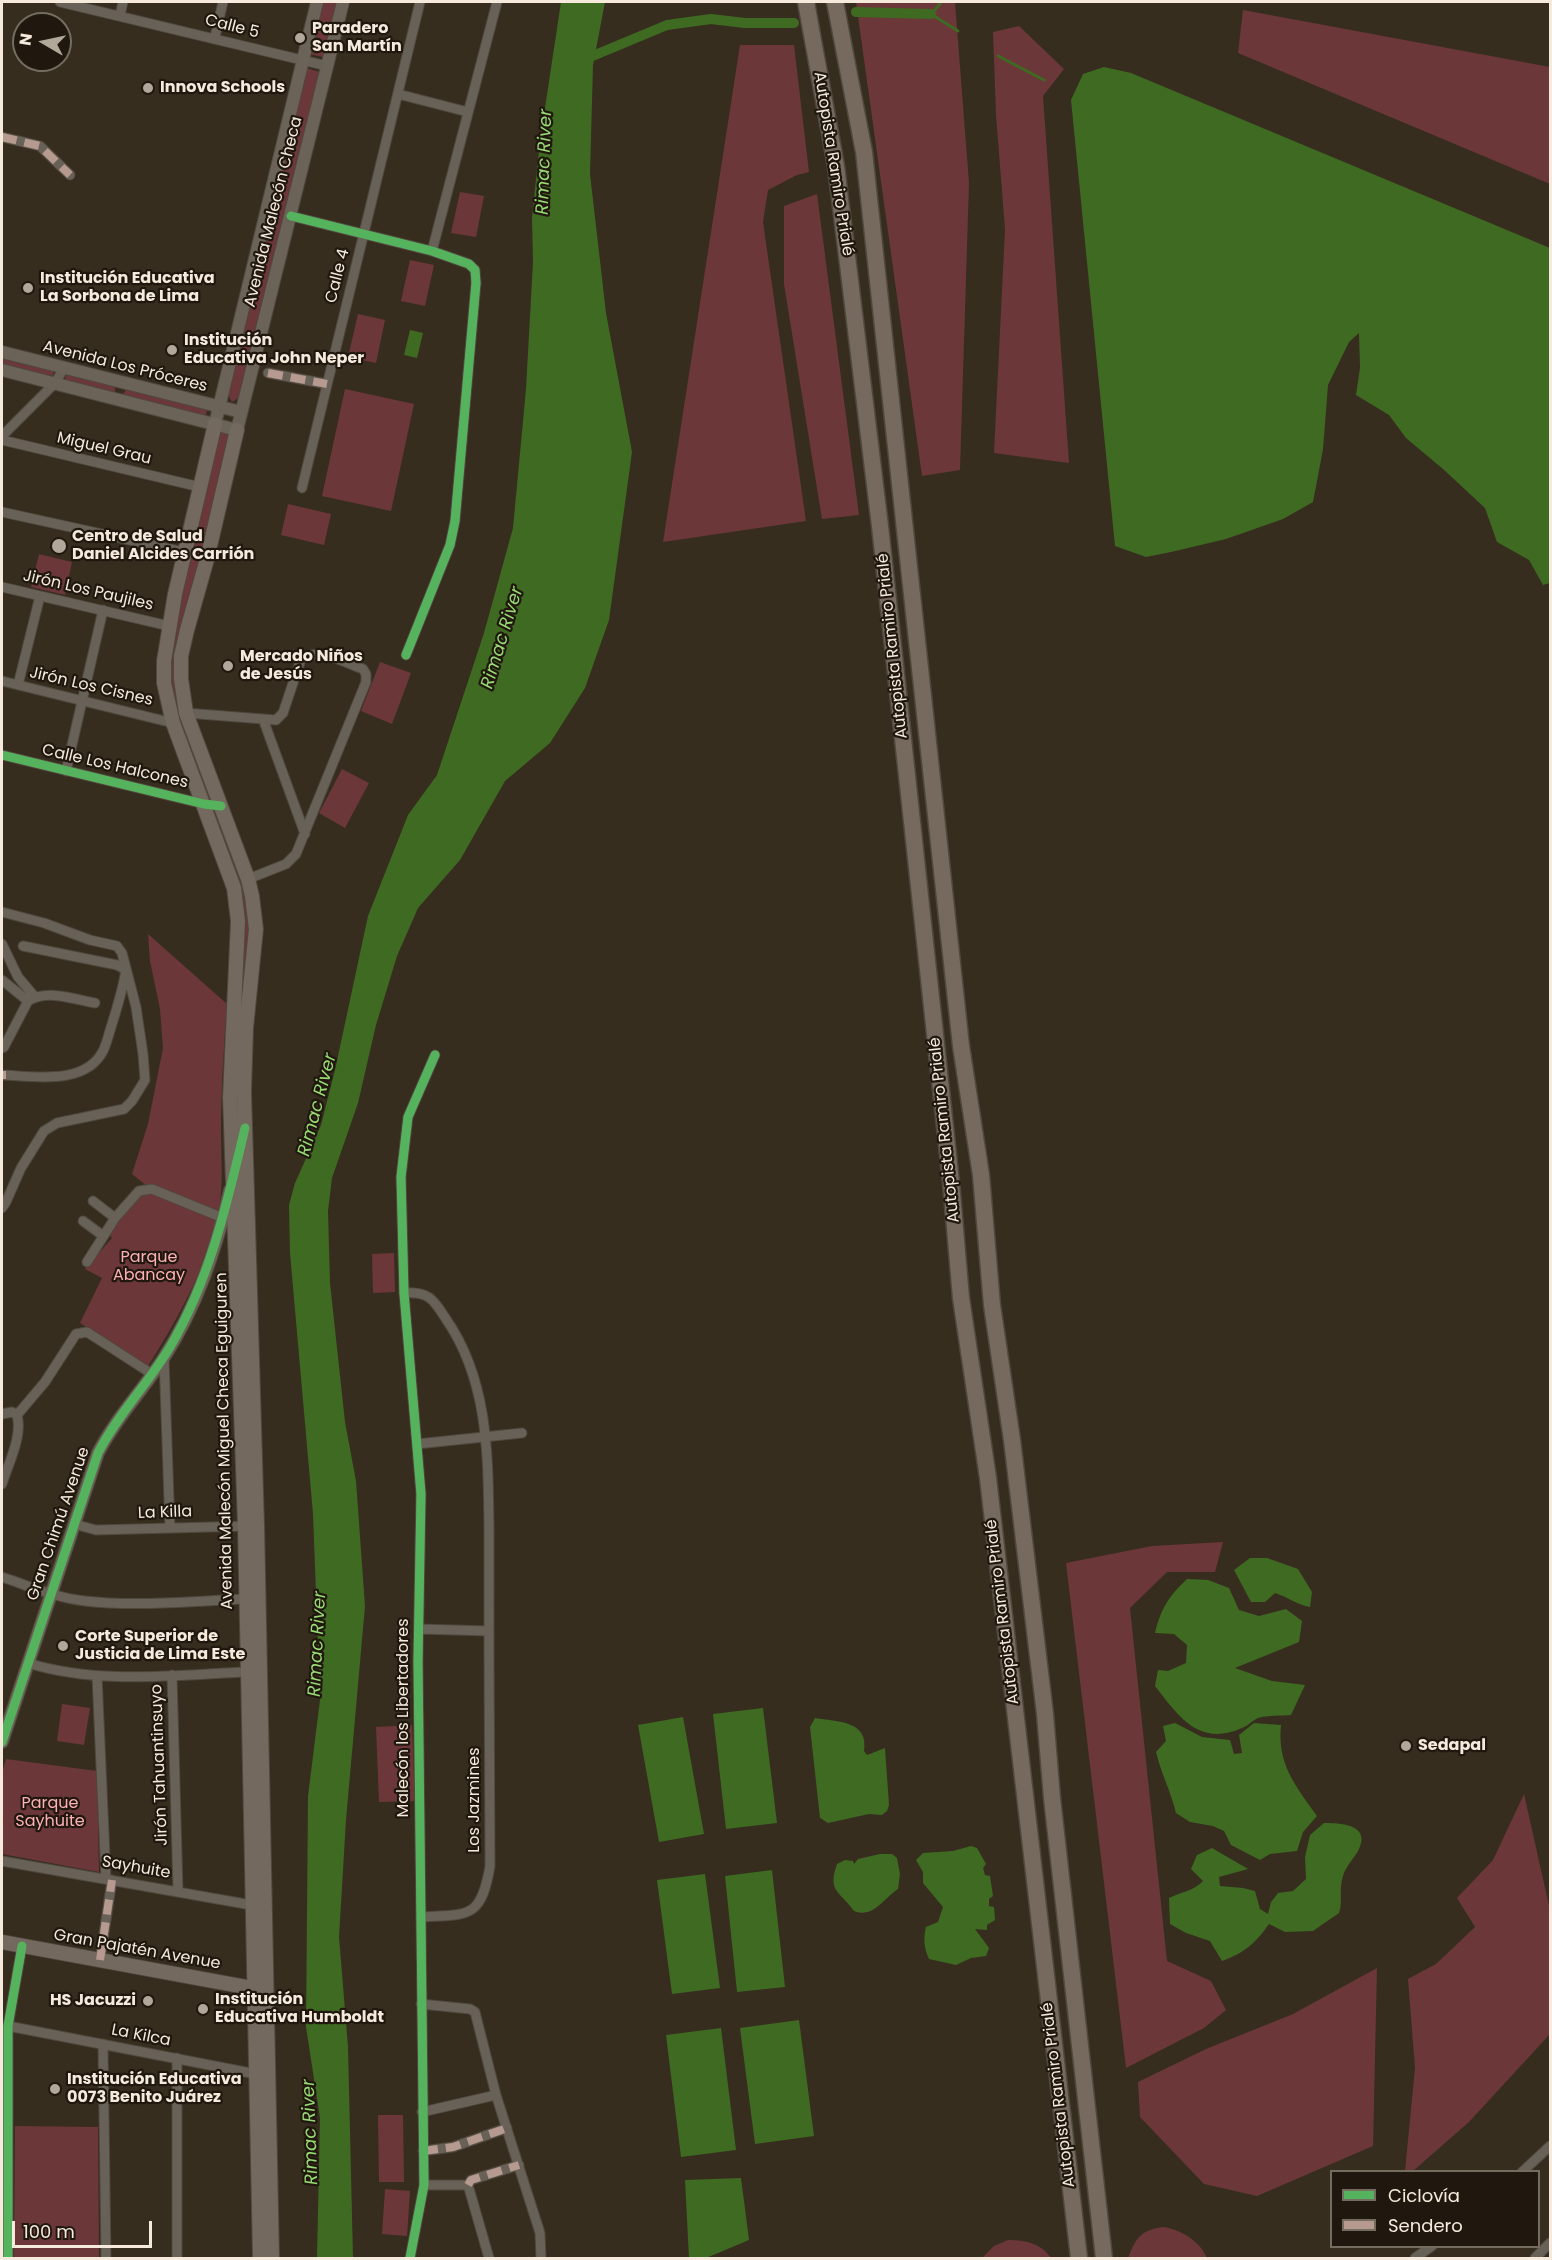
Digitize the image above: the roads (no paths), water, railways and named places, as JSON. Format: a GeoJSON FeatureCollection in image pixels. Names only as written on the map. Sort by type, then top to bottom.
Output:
{"type":"FeatureCollection","features":[{"type":"Feature","properties":{"kind":"highway","name":"Autopista Ramiro Prialé"},"geometry":{"type":"LineString","coordinates":[[806,2],[836,166],[877,503],[950,1170],[961,1298],[988,1478],[1079,2259]]}},
{"type":"Feature","properties":{"kind":"highway","name":"Autopista Ramiro Prialé"},"geometry":{"type":"LineString","coordinates":[[835,2],[864,152],[961,1046],[981,1175],[992,1305],[1012,1440],[1045,1713],[1052,1798],[1104,2259]]}},
{"type":"Feature","properties":{"kind":"main road","name":"Avenida Malecón Checa"},"geometry":{"type":"LineString","coordinates":[[215,424],[317,2]]}},
{"type":"Feature","properties":{"kind":"main road","name":"Avenida Malecón Checa"},"geometry":{"type":"LineString","coordinates":[[237,429],[343,2]]}},
{"type":"Feature","properties":{"kind":"main road","name":"Avenida Los Próceres"},"geometry":{"type":"LineString","coordinates":[[2,352],[241,412]]}},
{"type":"Feature","properties":{"kind":"main road","name":"Avenida Los Próceres"},"geometry":{"type":"LineString","coordinates":[[2,370],[237,429]]}},
{"type":"Feature","properties":{"kind":"main road"},"geometry":{"type":"LineString","coordinates":[[117,399],[122,382]]}},
{"type":"Feature","properties":{"kind":"main road","name":"Avenida Malecón Miguel Checa Eguiguren"},"geometry":{"type":"LineString","coordinates":[[215,424],[184,552],[169,626],[164,660],[164,683],[173,723],[234,888],[238,921],[230,1097],[251,1526],[245,1599],[247,1672],[272,2259]]}},
{"type":"Feature","properties":{"kind":"main road","name":"Avenida Malecón Miguel Checa Eguiguren"},"geometry":{"type":"LineString","coordinates":[[237,429],[207,559],[181,656],[181,679],[186,713],[248,879],[256,929],[246,1028],[245,1128],[258,1906]]}},
{"type":"Feature","properties":{"kind":"main road","name":"Gran Chimú Avenue"},"geometry":{"type":"LineString","coordinates":[[3,1734],[91,1471],[108,1434],[164,1358],[197,1295],[210,1264],[245,1128]]}},
{"type":"Feature","properties":{"kind":"main road","name":"Gran Pajatén Avenue"},"geometry":{"type":"LineString","coordinates":[[2,1942],[261,1989]]}},
{"type":"Feature","properties":{"kind":"main road","name":"Avenida Malecón Miguel Checa Eguiguren"},"geometry":{"type":"LineString","coordinates":[[260,2259],[263,2075]]}},
{"type":"Feature","properties":{"kind":"street","name":"Calle 5"},"geometry":{"type":"LineString","coordinates":[[60,2],[327,66]]}},
{"type":"Feature","properties":{"kind":"street"},"geometry":{"type":"LineString","coordinates":[[120,15],[123,2]]}},
{"type":"Feature","properties":{"kind":"street"},"geometry":{"type":"LineString","coordinates":[[215,38],[224,2]]}},
{"type":"Feature","properties":{"kind":"street","name":"Calle 4"},"geometry":{"type":"LineString","coordinates":[[302,488],[420,2]]}},
{"type":"Feature","properties":{"kind":"street"},"geometry":{"type":"LineString","coordinates":[[432,251],[497,2]]}},
{"type":"Feature","properties":{"kind":"street"},"geometry":{"type":"LineString","coordinates":[[398,94],[468,112]]}},
{"type":"Feature","properties":{"kind":"street"},"geometry":{"type":"LineString","coordinates":[[2,137],[40,146],[70,175]]}},
{"type":"Feature","properties":{"kind":"street"},"geometry":{"type":"LineString","coordinates":[[291,216],[432,251],[468,264],[475,270],[477,283],[455,521],[450,545],[406,655]]}},
{"type":"Feature","properties":{"kind":"street"},"geometry":{"type":"LineString","coordinates":[[2,436],[55,383],[64,368]]}},
{"type":"Feature","properties":{"kind":"street"},"geometry":{"type":"LineString","coordinates":[[268,373],[327,384]]}},
{"type":"Feature","properties":{"kind":"street","name":"Miguel Grau"},"geometry":{"type":"LineString","coordinates":[[2,441],[200,487]]}},
{"type":"Feature","properties":{"kind":"street"},"geometry":{"type":"LineString","coordinates":[[2,512],[184,552]]}},
{"type":"Feature","properties":{"kind":"street","name":"Jirón Los Paujiles"},"geometry":{"type":"LineString","coordinates":[[2,587],[169,626]]}},
{"type":"Feature","properties":{"kind":"street"},"geometry":{"type":"LineString","coordinates":[[18,685],[40,596]]}},
{"type":"Feature","properties":{"kind":"street"},"geometry":{"type":"LineString","coordinates":[[66,771],[103,610]]}},
{"type":"Feature","properties":{"kind":"street"},"geometry":{"type":"LineString","coordinates":[[186,713],[276,720],[283,713],[301,660],[309,654],[321,654],[363,669],[366,674],[366,682],[305,834],[291,861],[248,879]]}},
{"type":"Feature","properties":{"kind":"street","name":"Jirón Los Cisnes"},"geometry":{"type":"LineString","coordinates":[[2,681],[173,723]]}},
{"type":"Feature","properties":{"kind":"street"},"geometry":{"type":"LineString","coordinates":[[263,719],[305,834]]}},
{"type":"Feature","properties":{"kind":"street","name":"Calle Los Halcones"},"geometry":{"type":"LineString","coordinates":[[2,755],[204,804],[221,806]]}},
{"type":"Feature","properties":{"kind":"street"},"geometry":{"type":"LineString","coordinates":[[2,912],[44,923],[90,940],[117,946],[122,953],[136,1007],[145,1080],[124,1109],[57,1123],[44,1131],[21,1168],[2,1208]]}},
{"type":"Feature","properties":{"kind":"street"},"geometry":{"type":"LineString","coordinates":[[2,944],[31,999]]}},
{"type":"Feature","properties":{"kind":"street"},"geometry":{"type":"LineString","coordinates":[[24,946],[117,965],[126,970]]}},
{"type":"Feature","properties":{"kind":"street"},"geometry":{"type":"LineString","coordinates":[[4,1075],[47,1078],[76,1073],[93,1063],[103,1052],[108,1039],[126,970]]}},
{"type":"Feature","properties":{"kind":"street"},"geometry":{"type":"LineString","coordinates":[[2,980],[31,999],[52,995],[95,1003]]}},
{"type":"Feature","properties":{"kind":"street"},"geometry":{"type":"LineString","coordinates":[[2,1048],[31,999]]}},
{"type":"Feature","properties":{"kind":"street","name":"Malecón los Libertadores"},"geometry":{"type":"LineString","coordinates":[[410,2259],[424,2185],[419,1629],[421,1494],[404,1293],[401,1177],[408,1117],[435,1055]]}},
{"type":"Feature","properties":{"kind":"street"},"geometry":{"type":"LineString","coordinates":[[87,1262],[102,1235],[139,1191],[148,1189],[223,1218]]}},
{"type":"Feature","properties":{"kind":"street"},"geometry":{"type":"LineString","coordinates":[[93,1201],[115,1218]]}},
{"type":"Feature","properties":{"kind":"street"},"geometry":{"type":"LineString","coordinates":[[83,1221],[102,1235]]}},
{"type":"Feature","properties":{"kind":"street","name":"Los Jazmines"},"geometry":{"type":"LineString","coordinates":[[404,1293],[416,1292],[428,1295],[460,1341],[469,1359],[477,1386],[488,1455],[490,1866],[481,1902],[468,1913],[421,1917]]}},
{"type":"Feature","properties":{"kind":"street"},"geometry":{"type":"LineString","coordinates":[[17,1415],[45,1382],[76,1334],[81,1332],[87,1332],[153,1374]]}},
{"type":"Feature","properties":{"kind":"street"},"geometry":{"type":"LineString","coordinates":[[164,1358],[170,1528]]}},
{"type":"Feature","properties":{"kind":"street"},"geometry":{"type":"LineString","coordinates":[[2,1414],[12,1412],[17,1415],[19,1423],[2,1484]]}},
{"type":"Feature","properties":{"kind":"street"},"geometry":{"type":"LineString","coordinates":[[417,1444],[522,1432]]}},
{"type":"Feature","properties":{"kind":"street","name":"La Killa"},"geometry":{"type":"LineString","coordinates":[[74,1524],[96,1530],[251,1526]]}},
{"type":"Feature","properties":{"kind":"street"},"geometry":{"type":"LineString","coordinates":[[2,1577],[51,1594],[102,1603],[245,1599]]}},
{"type":"Feature","properties":{"kind":"street"},"geometry":{"type":"LineString","coordinates":[[419,1629],[489,1631]]}},
{"type":"Feature","properties":{"kind":"street"},"geometry":{"type":"LineString","coordinates":[[28,1662],[64,1672],[97,1676],[247,1672]]}},
{"type":"Feature","properties":{"kind":"street","name":"Jirón Tahuantinsuyo"},"geometry":{"type":"LineString","coordinates":[[172,1675],[178,1891]]}},
{"type":"Feature","properties":{"kind":"street"},"geometry":{"type":"LineString","coordinates":[[97,1676],[109,1879],[100,1960]]}},
{"type":"Feature","properties":{"kind":"street","name":"Sayhuite"},"geometry":{"type":"LineString","coordinates":[[2,1861],[258,1906]]}},
{"type":"Feature","properties":{"kind":"street"},"geometry":{"type":"LineString","coordinates":[[8,2259],[5,2103],[8,2026],[22,1946]]}},
{"type":"Feature","properties":{"kind":"street"},"geometry":{"type":"LineString","coordinates":[[422,2004],[470,2009],[475,2012],[496,2095],[540,2233],[541,2259]]}},
{"type":"Feature","properties":{"kind":"street","name":"La Kilca"},"geometry":{"type":"LineString","coordinates":[[8,2026],[263,2075]]}},
{"type":"Feature","properties":{"kind":"street"},"geometry":{"type":"LineString","coordinates":[[103,2044],[106,2259]]}},
{"type":"Feature","properties":{"kind":"street"},"geometry":{"type":"LineString","coordinates":[[177,2058],[177,2259]]}},
{"type":"Feature","properties":{"kind":"street"},"geometry":{"type":"LineString","coordinates":[[422,2112],[496,2095]]}},
{"type":"Feature","properties":{"kind":"street"},"geometry":{"type":"LineString","coordinates":[[423,2151],[453,2147],[507,2128]]}},
{"type":"Feature","properties":{"kind":"street"},"geometry":{"type":"LineString","coordinates":[[1524,2170],[1551,2146]]}},
{"type":"Feature","properties":{"kind":"street"},"geometry":{"type":"LineString","coordinates":[[489,2259],[468,2185],[471,2180],[519,2165]]}},
{"type":"Feature","properties":{"kind":"street"},"geometry":{"type":"LineString","coordinates":[[424,2185],[468,2185]]}},
{"type":"Feature","properties":{"kind":"street"},"geometry":{"type":"LineString","coordinates":[[1538,2257],[1551,2243]]}},
{"type":"Feature","properties":{"kind":"street"},"geometry":{"type":"LineString","coordinates":[[1416,2258],[1431,2248]]}},
{"type":"Feature","properties":{"kind":"water","name":"Rimac River"},"geometry":{"type":"Polygon","coordinates":[[[561,2],[605,2],[593,65],[590,174],[606,313],[632,452],[609,620],[585,688],[550,743],[505,781],[460,860],[418,908],[397,956],[376,1025],[358,1103],[332,1178],[328,1211],[330,1283],[345,1422],[356,1481],[365,1606],[346,1820],[339,1937],[348,2047],[353,2258],[317,2258],[320,2118],[306,2027],[308,1796],[320,1700],[313,1514],[290,1253],[289,1205],[295,1183],[321,1125],[368,916],[408,815],[437,775],[484,633],[513,528],[526,389],[533,262],[532,218],[540,141],[561,2]]]}},
{"type":"Feature","properties":{"kind":"water"},"geometry":{"type":"Polygon","coordinates":[[[1104,67],[1131,73],[1550,248],[1550,583],[1543,585],[1529,560],[1497,542],[1485,508],[1406,438],[1389,415],[1356,395],[1360,368],[1359,333],[1349,342],[1328,385],[1323,449],[1313,502],[1283,519],[1226,539],[1171,552],[1146,557],[1115,546],[1071,100],[1083,74],[1104,67]]]}},
{"type":"Feature","properties":{"kind":"water"},"geometry":{"type":"Polygon","coordinates":[[[410,330],[423,333],[417,358],[404,355],[410,330]]]}},
{"type":"Feature","properties":{"kind":"water"},"geometry":{"type":"Polygon","coordinates":[[[1250,1558],[1267,1558],[1298,1569],[1312,1592],[1310,1607],[1275,1593],[1265,1602],[1251,1602],[1234,1570],[1250,1558]]]}},
{"type":"Feature","properties":{"kind":"water"},"geometry":{"type":"Polygon","coordinates":[[[1187,1579],[1208,1580],[1229,1588],[1239,1610],[1259,1616],[1286,1609],[1302,1621],[1299,1642],[1235,1668],[1272,1681],[1305,1685],[1291,1715],[1262,1717],[1242,1728],[1214,1734],[1191,1726],[1155,1686],[1158,1670],[1168,1671],[1186,1663],[1187,1645],[1174,1634],[1155,1633],[1166,1603],[1187,1579]]]}},
{"type":"Feature","properties":{"kind":"water"},"geometry":{"type":"Polygon","coordinates":[[[763,1708],[777,1823],[726,1829],[713,1714],[763,1708]]]}},
{"type":"Feature","properties":{"kind":"water"},"geometry":{"type":"Polygon","coordinates":[[[683,1717],[704,1834],[659,1842],[638,1725],[683,1717]]]}},
{"type":"Feature","properties":{"kind":"water"},"geometry":{"type":"Polygon","coordinates":[[[815,1718],[850,1724],[856,1728],[862,1733],[864,1751],[867,1755],[885,1748],[889,1805],[887,1811],[882,1815],[869,1814],[828,1823],[820,1818],[810,1727],[815,1718]]]}},
{"type":"Feature","properties":{"kind":"water"},"geometry":{"type":"Polygon","coordinates":[[[1175,1723],[1202,1737],[1230,1740],[1234,1754],[1242,1753],[1239,1735],[1254,1723],[1281,1725],[1280,1739],[1289,1774],[1317,1816],[1303,1832],[1297,1851],[1270,1854],[1260,1860],[1231,1845],[1224,1831],[1213,1826],[1190,1822],[1176,1813],[1156,1752],[1166,1741],[1163,1726],[1175,1723]]]}},
{"type":"Feature","properties":{"kind":"water"},"geometry":{"type":"Polygon","coordinates":[[[1324,1823],[1353,1827],[1361,1836],[1361,1842],[1343,1876],[1339,1913],[1313,1931],[1285,1932],[1269,1924],[1248,1947],[1237,1955],[1222,1961],[1210,1941],[1186,1933],[1170,1924],[1169,1898],[1203,1881],[1191,1869],[1197,1855],[1212,1848],[1248,1869],[1219,1877],[1220,1886],[1255,1891],[1260,1909],[1268,1914],[1271,1902],[1278,1893],[1293,1891],[1306,1879],[1305,1857],[1310,1835],[1324,1823]]]}},
{"type":"Feature","properties":{"kind":"water"},"geometry":{"type":"Polygon","coordinates":[[[971,1846],[977,1848],[986,1864],[983,1868],[985,1875],[990,1876],[993,1896],[989,1899],[989,1906],[994,1907],[995,1920],[987,1925],[987,1930],[975,1929],[989,1948],[986,1956],[971,1958],[956,1965],[929,1959],[924,1943],[926,1927],[938,1922],[943,1907],[923,1883],[923,1872],[916,1860],[923,1853],[953,1851],[971,1846]]]}},
{"type":"Feature","properties":{"kind":"water"},"geometry":{"type":"Polygon","coordinates":[[[892,1854],[897,1858],[900,1874],[898,1889],[873,1910],[861,1913],[854,1911],[834,1886],[833,1880],[837,1864],[845,1860],[853,1861],[854,1864],[858,1859],[892,1854]]]}},
{"type":"Feature","properties":{"kind":"water"},"geometry":{"type":"Polygon","coordinates":[[[772,1870],[785,1987],[737,1992],[725,1876],[772,1870]]]}},
{"type":"Feature","properties":{"kind":"water"},"geometry":{"type":"Polygon","coordinates":[[[705,1874],[720,1988],[672,1994],[657,1880],[705,1874]]]}},
{"type":"Feature","properties":{"kind":"water"},"geometry":{"type":"Polygon","coordinates":[[[799,2020],[814,2136],[755,2144],[740,2028],[799,2020]]]}},
{"type":"Feature","properties":{"kind":"water"},"geometry":{"type":"Polygon","coordinates":[[[721,2028],[736,2150],[681,2157],[666,2035],[721,2028]]]}},
{"type":"Feature","properties":{"kind":"water"},"geometry":{"type":"Polygon","coordinates":[[[741,2178],[749,2240],[706,2258],[689,2258],[685,2180],[741,2178]]]}},
{"type":"Feature","properties":{"kind":"waterway"},"geometry":{"type":"LineString","coordinates":[[940,4],[931,14],[958,31]]}},
{"type":"Feature","properties":{"kind":"waterway"},"geometry":{"type":"LineString","coordinates":[[856,12],[931,14]]}},
{"type":"Feature","properties":{"kind":"waterway"},"geometry":{"type":"LineString","coordinates":[[583,60],[667,25],[711,19],[745,23],[794,23]]}},
{"type":"Feature","properties":{"kind":"waterway"},"geometry":{"type":"LineString","coordinates":[[998,56],[1044,80]]}},
{"type":"Feature","properties":{"kind":"place","name":"Paradero San Martín"},"geometry":{"type":"Point","coordinates":[300,38]}},
{"type":"Feature","properties":{"kind":"place","name":"Innova Schools"},"geometry":{"type":"Point","coordinates":[148,88]}},
{"type":"Feature","properties":{"kind":"place","name":"Institución Educativa La Sorbona de Lima"},"geometry":{"type":"Point","coordinates":[28,288]}},
{"type":"Feature","properties":{"kind":"place","name":"Institución Educativa John Neper"},"geometry":{"type":"Point","coordinates":[172,350]}},
{"type":"Feature","properties":{"kind":"place","name":"Centro de Salud Daniel Alcides Carrión"},"geometry":{"type":"Point","coordinates":[59,546]}},
{"type":"Feature","properties":{"kind":"place","name":"Mercado Niños de Jesús"},"geometry":{"type":"Point","coordinates":[228,666]}},
{"type":"Feature","properties":{"kind":"place","name":"Corte Superior de Justicia de Lima Este"},"geometry":{"type":"Point","coordinates":[63,1646]}},
{"type":"Feature","properties":{"kind":"place","name":"Sedapal"},"geometry":{"type":"Point","coordinates":[1406,1746]}},
{"type":"Feature","properties":{"kind":"place","name":"HS Jacuzzi"},"geometry":{"type":"Point","coordinates":[148,2001]}},
{"type":"Feature","properties":{"kind":"place","name":"Institución Educativa Humboldt"},"geometry":{"type":"Point","coordinates":[203,2009]}},
{"type":"Feature","properties":{"kind":"place","name":"Institución Educativa 0073 Benito Juárez"},"geometry":{"type":"Point","coordinates":[55,2089]}},
{"type":"Feature","properties":{"kind":"park label","name":"Parque Abancay"},"geometry":{"type":"Point","coordinates":[149,1267]}},
{"type":"Feature","properties":{"kind":"park label","name":"Parque Sayhuite"},"geometry":{"type":"Point","coordinates":[50,1813]}}]}
